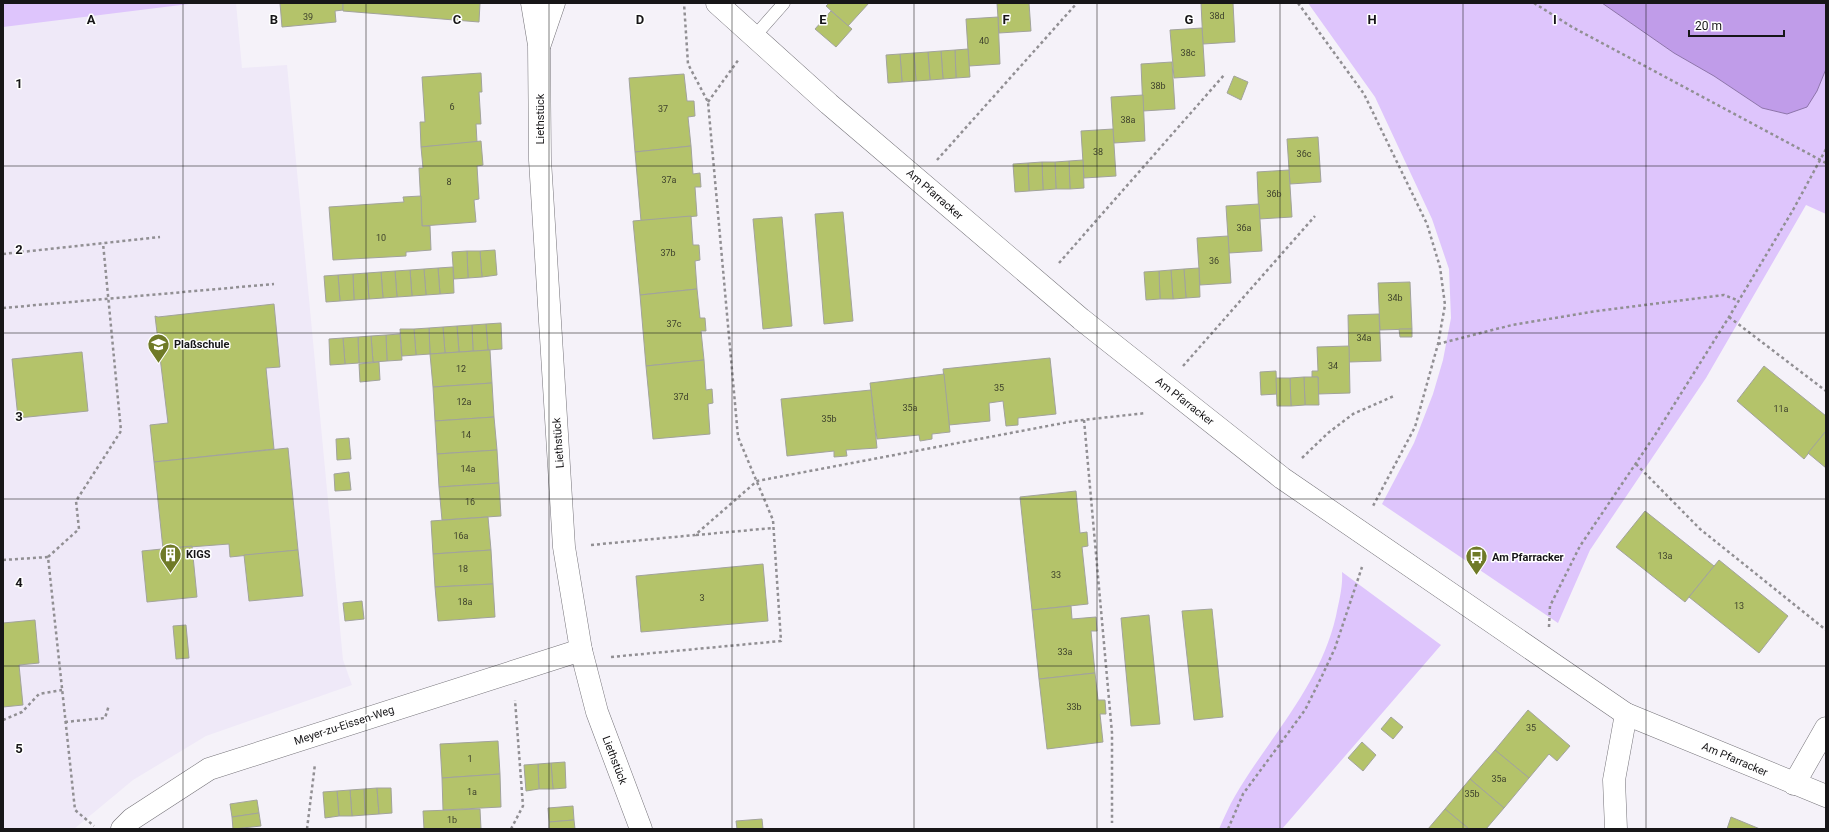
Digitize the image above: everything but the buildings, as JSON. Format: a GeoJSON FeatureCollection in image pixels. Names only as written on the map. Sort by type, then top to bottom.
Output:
{"type":"FeatureCollection","features":[{"type":"Feature","properties":{"kind":"street","name":"Liethstück"},"geometry":{"type":"LineString","coordinates":[[532,3],[539,45],[540,160],[564,547],[581,650],[597,712],[641,829]]}},
{"type":"Feature","properties":{"kind":"street","name":"Liethstück"},"geometry":{"type":"LineString","coordinates":[[539,45],[554,3]]}},
{"type":"Feature","properties":{"kind":"street","name":"Am Pfarracker"},"geometry":{"type":"LineString","coordinates":[[717,3],[829,104],[919,179],[1081,319],[1282,478],[1626,714],[1826,796]]}},
{"type":"Feature","properties":{"kind":"street","name":"Meyer-zu-Eissen-Weg"},"geometry":{"type":"LineString","coordinates":[[122,829],[132,819],[209,769],[581,650]]}},
{"type":"Feature","properties":{"kind":"street"},"geometry":{"type":"LineString","coordinates":[[1616,829],[1614,780],[1626,714]]}},
{"type":"Feature","properties":{"kind":"street"},"geometry":{"type":"LineString","coordinates":[[1794,784],[1826,728]]}},
{"type":"Feature","properties":{"kind":"lane"},"geometry":{"type":"LineString","coordinates":[[754,37],[784,3]]}},
{"type":"Feature","properties":{"kind":"path"},"geometry":{"type":"LineString","coordinates":[[581,650],[614,658],[781,641],[773,520],[738,437],[708,102],[688,64],[684,3]]}},
{"type":"Feature","properties":{"kind":"path"},"geometry":{"type":"LineString","coordinates":[[919,179],[1077,3]]}},
{"type":"Feature","properties":{"kind":"path"},"geometry":{"type":"LineString","coordinates":[[1228,829],[1243,794],[1305,710],[1335,648],[1365,536],[1415,427],[1438,344],[1445,305],[1440,267],[1427,224],[1364,94],[1298,3]]}},
{"type":"Feature","properties":{"kind":"path"},"geometry":{"type":"LineString","coordinates":[[1534,3],[1572,28],[1826,163]]}},
{"type":"Feature","properties":{"kind":"path"},"geometry":{"type":"LineString","coordinates":[[708,102],[754,37]]}},
{"type":"Feature","properties":{"kind":"path"},"geometry":{"type":"LineString","coordinates":[[1040,284],[1225,74]]}},
{"type":"Feature","properties":{"kind":"path"},"geometry":{"type":"LineString","coordinates":[[1546,658],[1550,606],[1580,546],[1636,464],[1729,316],[1737,300],[1793,210],[1826,148]]}},
{"type":"Feature","properties":{"kind":"path"},"geometry":{"type":"LineString","coordinates":[[1165,386],[1315,216]]}},
{"type":"Feature","properties":{"kind":"path"},"geometry":{"type":"LineString","coordinates":[[3,254],[160,237]]}},
{"type":"Feature","properties":{"kind":"path"},"geometry":{"type":"LineString","coordinates":[[3,560],[48,557],[79,529],[76,501],[121,431],[102,243]]}},
{"type":"Feature","properties":{"kind":"path"},"geometry":{"type":"LineString","coordinates":[[3,308],[274,284]]}},
{"type":"Feature","properties":{"kind":"path"},"geometry":{"type":"LineString","coordinates":[[1438,344],[1512,325],[1597,311],[1724,295],[1737,300]]}},
{"type":"Feature","properties":{"kind":"path"},"geometry":{"type":"LineString","coordinates":[[1729,316],[1826,391]]}},
{"type":"Feature","properties":{"kind":"path"},"geometry":{"type":"LineString","coordinates":[[1282,478],[1328,433],[1352,414],[1394,396]]}},
{"type":"Feature","properties":{"kind":"path"},"geometry":{"type":"LineString","coordinates":[[695,535],[756,481],[1084,420],[1146,413]]}},
{"type":"Feature","properties":{"kind":"path"},"geometry":{"type":"LineString","coordinates":[[1084,420],[1112,733],[1112,823]]}},
{"type":"Feature","properties":{"kind":"path"},"geometry":{"type":"LineString","coordinates":[[1636,464],[1700,529],[1826,630]]}},
{"type":"Feature","properties":{"kind":"path"},"geometry":{"type":"LineString","coordinates":[[564,547],[774,528]]}},
{"type":"Feature","properties":{"kind":"path"},"geometry":{"type":"LineString","coordinates":[[48,557],[65,722],[76,810],[97,829]]}},
{"type":"Feature","properties":{"kind":"path"},"geometry":{"type":"LineString","coordinates":[[511,829],[523,806],[513,672]]}},
{"type":"Feature","properties":{"kind":"path"},"geometry":{"type":"LineString","coordinates":[[3,720],[22,712],[39,694],[62,690]]}},
{"type":"Feature","properties":{"kind":"path"},"geometry":{"type":"LineString","coordinates":[[65,722],[105,718],[109,705]]}},
{"type":"Feature","properties":{"kind":"path"},"geometry":{"type":"LineString","coordinates":[[307,829],[318,734]]}},
{"type":"Feature","properties":{"kind":"shaded area","name":"Plaßschule"},"geometry":{"type":"Polygon","coordinates":[[[3,3],[236,3],[242,68],[287,65],[343,660],[352,685],[206,736],[133,780],[74,829],[3,829],[3,3]]]}},
{"type":"Feature","properties":{"kind":"shaded area"},"geometry":{"type":"Polygon","coordinates":[[[3,3],[197,3],[3,27],[3,3]]]}},
{"type":"Feature","properties":{"kind":"shaded area"},"geometry":{"type":"Polygon","coordinates":[[[1308,3],[1602,3],[1674,53],[1714,76],[1762,108],[1787,114],[1817,91],[1826,69],[1826,214],[1806,205],[1706,378],[1590,550],[1558,623],[1382,504],[1414,443],[1433,394],[1443,360],[1451,318],[1449,269],[1432,219],[1375,97],[1308,3]]]}},
{"type":"Feature","properties":{"kind":"shaded area"},"geometry":{"type":"Polygon","coordinates":[[[1602,3],[1826,3],[1826,69],[1817,91],[1807,107],[1787,114],[1762,108],[1714,76],[1674,53],[1602,3]]]}},
{"type":"Feature","properties":{"kind":"shaded area"},"geometry":{"type":"Polygon","coordinates":[[[1342,572],[1441,645],[1282,829],[1219,829],[1235,796],[1293,710],[1318,665],[1329,641],[1336,616],[1341,589],[1342,572]]]}},
{"type":"Feature","properties":{"kind":"place","name":"Plaßschule"},"geometry":{"type":"Point","coordinates":[159,364]}},
{"type":"Feature","properties":{"kind":"place","name":"KIGS"},"geometry":{"type":"Point","coordinates":[170,574]}},
{"type":"Feature","properties":{"kind":"place","name":"Am Pfarracker"},"geometry":{"type":"Point","coordinates":[1476,576]}}]}
